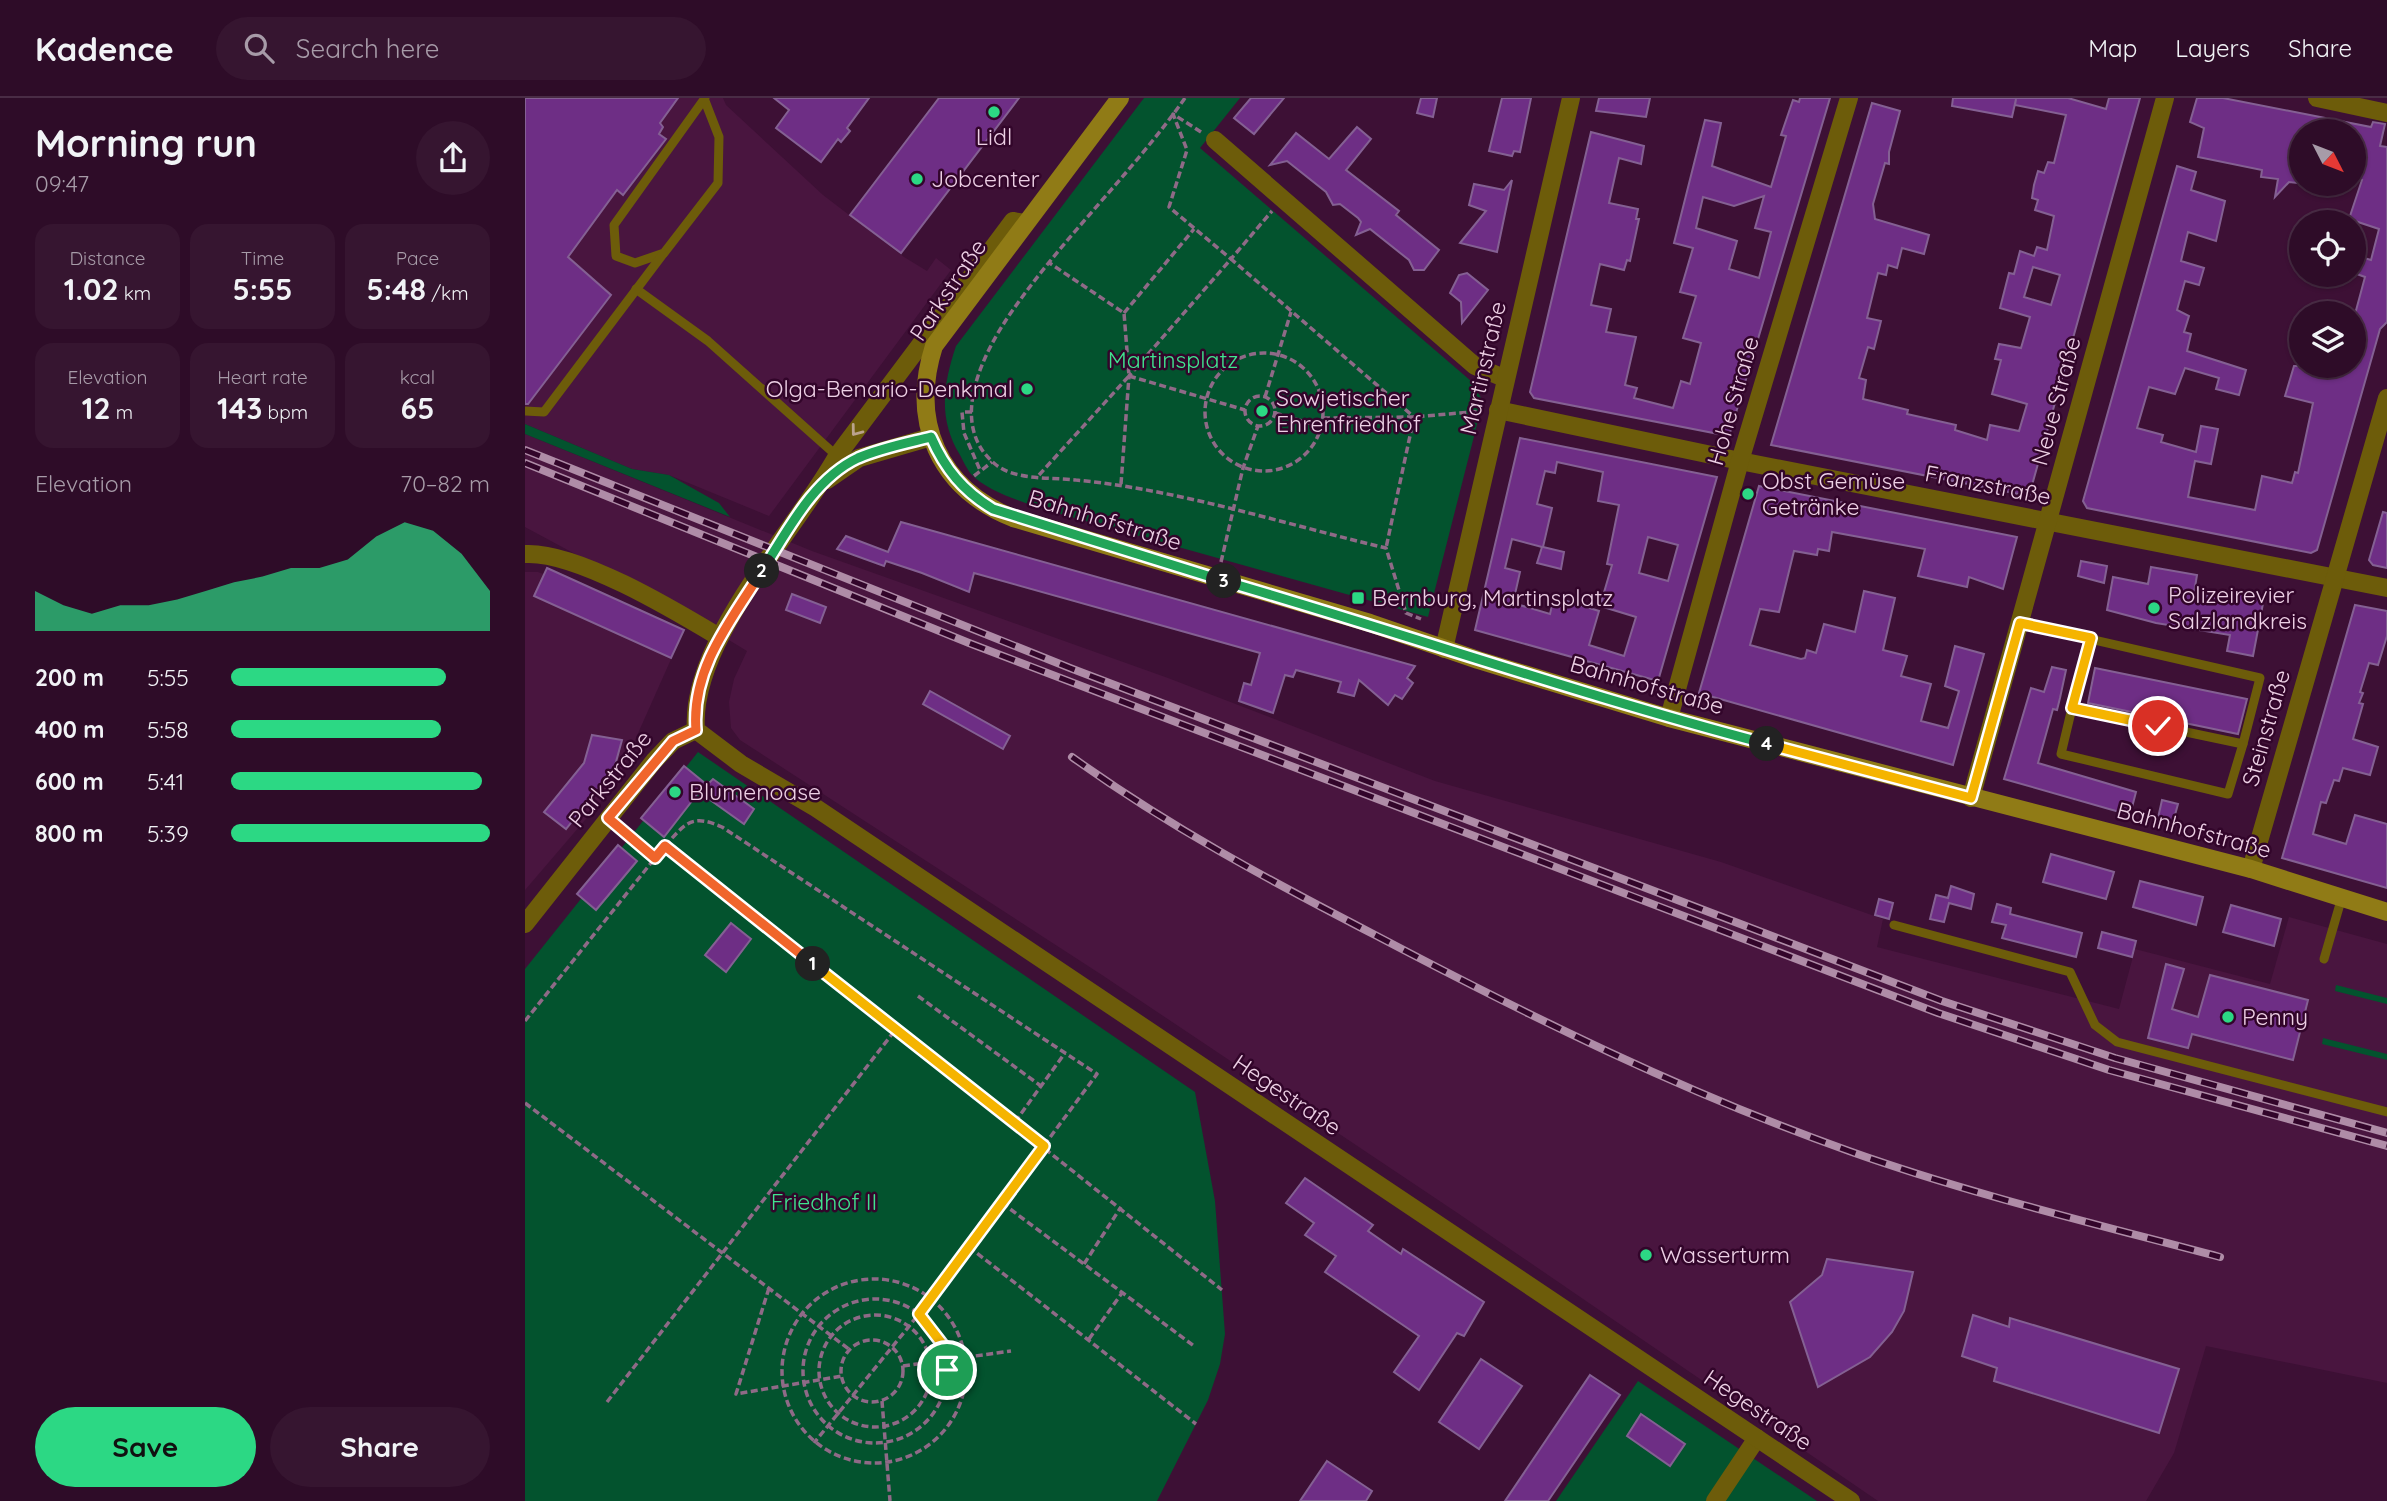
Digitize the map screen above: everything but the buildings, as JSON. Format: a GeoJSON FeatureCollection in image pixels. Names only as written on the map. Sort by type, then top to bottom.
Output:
{"type":"FeatureCollection","features":[{"type":"Feature","properties":{"kind":"main road","name":"Parkstraße"},"geometry":{"type":"LineString","coordinates":[[931,437],[925,398],[927,367],[934,346],[1120,98]]}},
{"type":"Feature","properties":{"kind":"main road","name":"Bahnhofstraße"},"geometry":{"type":"LineString","coordinates":[[931,437],[940,458],[962,487],[977,500],[1003,513],[1161,563],[1370,623],[1447,640],[1669,719],[2251,869],[2387,912]]}},
{"type":"Feature","properties":{"kind":"street","name":"Martinstraße"},"geometry":{"type":"LineString","coordinates":[[1447,640],[1504,378],[1571,98]]}},
{"type":"Feature","properties":{"kind":"street","name":"Hohe Straße"},"geometry":{"type":"LineString","coordinates":[[1669,719],[1740,461],[1849,98]]}},
{"type":"Feature","properties":{"kind":"street","name":"Neue Straße"},"geometry":{"type":"LineString","coordinates":[[1971,798],[2165,98]]}},
{"type":"Feature","properties":{"kind":"street"},"geometry":{"type":"LineString","coordinates":[[2317,98],[2387,113]]}},
{"type":"Feature","properties":{"kind":"street"},"geometry":{"type":"LineString","coordinates":[[1215,140],[1475,366],[1504,378]]}},
{"type":"Feature","properties":{"kind":"street","name":"Parkstraße"},"geometry":{"type":"LineString","coordinates":[[525,924],[608,818],[673,741],[696,730],[696,699],[719,636],[822,484],[837,456],[1013,221],[1025,223]]}},
{"type":"Feature","properties":{"kind":"street","name":"Steinstraße"},"geometry":{"type":"LineString","coordinates":[[2251,869],[2387,398]]}},
{"type":"Feature","properties":{"kind":"street","name":"Franzstraße"},"geometry":{"type":"LineString","coordinates":[[1498,410],[1740,461],[2387,589]]}},
{"type":"Feature","properties":{"kind":"street","name":"Parkstraße"},"geometry":{"type":"LineString","coordinates":[[822,484],[859,458],[931,437]]}},
{"type":"Feature","properties":{"kind":"street"},"geometry":{"type":"LineString","coordinates":[[525,554],[549,555],[578,565],[719,636]]}},
{"type":"Feature","properties":{"kind":"street","name":"Hegestraße"},"geometry":{"type":"LineString","coordinates":[[696,730],[741,764],[816,808],[1850,1501]]}},
{"type":"Feature","properties":{"kind":"street"},"geometry":{"type":"LineString","coordinates":[[1715,1501],[1757,1438]]}},
{"type":"Feature","properties":{"kind":"lane"},"geometry":{"type":"LineString","coordinates":[[664,253],[635,263],[617,256],[614,225],[705,100]]}},
{"type":"Feature","properties":{"kind":"lane"},"geometry":{"type":"LineString","coordinates":[[525,411],[544,412],[718,183],[719,137],[705,100]]}},
{"type":"Feature","properties":{"kind":"lane"},"geometry":{"type":"LineString","coordinates":[[636,289],[708,341],[837,456]]}},
{"type":"Feature","properties":{"kind":"lane"},"geometry":{"type":"LineString","coordinates":[[2020,623],[2091,638],[2260,678],[2228,794],[2061,754],[2091,638]]}},
{"type":"Feature","properties":{"kind":"lane"},"geometry":{"type":"LineString","coordinates":[[2072,708],[2243,744]]}},
{"type":"Feature","properties":{"kind":"lane"},"geometry":{"type":"LineString","coordinates":[[2324,959],[2342,897]]}},
{"type":"Feature","properties":{"kind":"lane"},"geometry":{"type":"LineString","coordinates":[[1894,925],[2070,972],[2095,1025],[2117,1042],[2387,1112]]}},
{"type":"Feature","properties":{"kind":"path"},"geometry":{"type":"LineString","coordinates":[[1185,98],[1048,262],[1005,322],[980,366],[972,412],[974,433],[992,462],[1016,474],[1121,484],[1386,548]]}},
{"type":"Feature","properties":{"kind":"path"},"geometry":{"type":"LineString","coordinates":[[1173,114],[1196,128]]}},
{"type":"Feature","properties":{"kind":"path"},"geometry":{"type":"LineString","coordinates":[[1173,114],[1187,150],[1169,207],[1414,417]]}},
{"type":"Feature","properties":{"kind":"path"},"geometry":{"type":"LineString","coordinates":[[1039,476],[1282,199]]}},
{"type":"Feature","properties":{"kind":"path"},"geometry":{"type":"LineString","coordinates":[[1121,484],[1129,376],[1124,313],[1195,229]]}},
{"type":"Feature","properties":{"kind":"path"},"geometry":{"type":"LineString","coordinates":[[1048,262],[1124,313]]}},
{"type":"Feature","properties":{"kind":"path"},"geometry":{"type":"LineString","coordinates":[[1265,397],[1291,311]]}},
{"type":"Feature","properties":{"kind":"path"},"geometry":{"type":"LineString","coordinates":[[1262,352],[1278,355],[1305,369],[1313,377],[1322,396],[1322,426],[1308,453],[1283,469],[1267,472],[1243,468],[1225,457],[1212,441],[1205,416],[1205,399],[1215,379],[1236,359],[1262,352]]}},
{"type":"Feature","properties":{"kind":"path"},"geometry":{"type":"LineString","coordinates":[[1129,376],[1245,410]]}},
{"type":"Feature","properties":{"kind":"path"},"geometry":{"type":"LineString","coordinates":[[1265,397],[1272,401],[1275,413],[1270,422],[1258,426],[1247,419],[1245,410],[1252,398],[1265,397]]}},
{"type":"Feature","properties":{"kind":"path"},"geometry":{"type":"LineString","coordinates":[[1323,418],[1414,417],[1498,410]]}},
{"type":"Feature","properties":{"kind":"path"},"geometry":{"type":"LineString","coordinates":[[972,412],[962,412],[970,450],[980,470],[992,462]]}},
{"type":"Feature","properties":{"kind":"path"},"geometry":{"type":"LineString","coordinates":[[1275,413],[1322,426]]}},
{"type":"Feature","properties":{"kind":"path"},"geometry":{"type":"LineString","coordinates":[[1414,417],[1386,548],[1406,613],[1447,640]]}},
{"type":"Feature","properties":{"kind":"path"},"geometry":{"type":"LineString","coordinates":[[1221,564],[1243,468],[1258,426]]}},
{"type":"Feature","properties":{"kind":"path"},"geometry":{"type":"LineString","coordinates":[[608,818],[655,858]]}},
{"type":"Feature","properties":{"kind":"path"},"geometry":{"type":"LineString","coordinates":[[525,1021],[665,846],[685,824],[697,819],[722,827],[1097,1074],[919,1314],[814,1443]]}},
{"type":"Feature","properties":{"kind":"path"},"geometry":{"type":"LineString","coordinates":[[665,846],[1222,1290]]}},
{"type":"Feature","properties":{"kind":"path"},"geometry":{"type":"LineString","coordinates":[[918,996],[1041,1086]]}},
{"type":"Feature","properties":{"kind":"path"},"geometry":{"type":"LineString","coordinates":[[607,1402],[896,1029]]}},
{"type":"Feature","properties":{"kind":"path"},"geometry":{"type":"LineString","coordinates":[[1014,1123],[1065,1053]]}},
{"type":"Feature","properties":{"kind":"path"},"geometry":{"type":"LineString","coordinates":[[525,1103],[850,1350]]}},
{"type":"Feature","properties":{"kind":"path"},"geometry":{"type":"LineString","coordinates":[[1002,1203],[1193,1346]]}},
{"type":"Feature","properties":{"kind":"path"},"geometry":{"type":"LineString","coordinates":[[1084,1264],[1121,1207]]}},
{"type":"Feature","properties":{"kind":"path"},"geometry":{"type":"LineString","coordinates":[[969,1247],[1195,1424]]}},
{"type":"Feature","properties":{"kind":"path"},"geometry":{"type":"LineString","coordinates":[[864,1278],[896,1280],[931,1298],[949,1315],[964,1345],[967,1376],[960,1408],[942,1435],[916,1454],[887,1464],[852,1462],[814,1443],[796,1422],[783,1386],[781,1360],[790,1329],[802,1313],[833,1287],[864,1278]]}},
{"type":"Feature","properties":{"kind":"path"},"geometry":{"type":"LineString","coordinates":[[769,1288],[736,1394],[842,1376]]}},
{"type":"Feature","properties":{"kind":"path"},"geometry":{"type":"LineString","coordinates":[[1088,1340],[1122,1293]]}},
{"type":"Feature","properties":{"kind":"path"},"geometry":{"type":"LineString","coordinates":[[873,1298],[898,1302],[919,1314],[936,1332],[947,1370],[943,1394],[931,1416],[912,1433],[885,1441],[863,1442],[844,1436],[829,1426],[809,1401],[804,1382],[805,1352],[819,1326],[848,1303],[873,1298]]}},
{"type":"Feature","properties":{"kind":"path"},"geometry":{"type":"LineString","coordinates":[[880,1315],[899,1320],[909,1327],[924,1343],[930,1362],[930,1381],[923,1399],[911,1414],[884,1426],[855,1424],[839,1415],[826,1399],[819,1380],[820,1356],[831,1335],[843,1324],[861,1316],[880,1315]]}},
{"type":"Feature","properties":{"kind":"path"},"geometry":{"type":"LineString","coordinates":[[866,1340],[877,1340],[892,1347],[903,1366],[903,1378],[899,1388],[882,1401],[871,1403],[853,1395],[842,1376],[843,1359],[850,1350],[866,1340]]}},
{"type":"Feature","properties":{"kind":"path"},"geometry":{"type":"LineString","coordinates":[[903,1366],[1011,1350]]}},
{"type":"Feature","properties":{"kind":"path"},"geometry":{"type":"LineString","coordinates":[[882,1401],[890,1501]]}},
{"type":"Feature","properties":{"kind":"shaded area"},"geometry":{"type":"Polygon","coordinates":[[[525,98],[723,98],[726,105],[823,195],[904,257],[927,271],[936,258],[951,270],[769,516],[669,475],[632,469],[525,424],[525,98]]]}},
{"type":"Feature","properties":{"kind":"shaded area"},"geometry":{"type":"Polygon","coordinates":[[[525,434],[812,551],[1168,678],[1435,781],[1721,862],[1883,919],[1877,947],[2119,1009],[2135,949],[2270,984],[2289,917],[2387,944],[2387,1383],[2206,1346],[2174,1453],[2146,1501],[1878,1501],[1459,1214],[1102,975],[740,740],[731,728],[729,702],[734,679],[747,651],[681,611],[525,527],[525,434]]]}},
{"type":"Feature","properties":{"kind":"shaded area"},"geometry":{"type":"Polygon","coordinates":[[[525,572],[538,572],[684,630],[615,785],[525,890],[525,572]]]}},
{"type":"Feature","properties":{"kind":"green space","name":"Martinsplatz"},"geometry":{"type":"Polygon","coordinates":[[[1144,98],[1240,98],[1200,148],[1471,381],[1483,401],[1428,617],[1039,508],[985,485],[971,474],[965,465],[948,428],[945,402],[948,374],[956,346],[1144,98]]]}},
{"type":"Feature","properties":{"kind":"green space"},"geometry":{"type":"Polygon","coordinates":[[[525,424],[632,469],[669,475],[719,503],[730,517],[525,434],[525,424]]]}},
{"type":"Feature","properties":{"kind":"green space","name":"Friedhof II"},"geometry":{"type":"Polygon","coordinates":[[[698,752],[1195,1092],[1215,1201],[1225,1334],[1220,1364],[1208,1400],[1157,1501],[525,1501],[525,969],[698,752]]]}},
{"type":"Feature","properties":{"kind":"green space"},"geometry":{"type":"Polygon","coordinates":[[[2336,985],[2387,998],[2387,1004],[2335,991],[2336,985]]]}},
{"type":"Feature","properties":{"kind":"green space"},"geometry":{"type":"Polygon","coordinates":[[[2323,1038],[2387,1054],[2387,1060],[2322,1044],[2323,1038]]]}},
{"type":"Feature","properties":{"kind":"green space"},"geometry":{"type":"Polygon","coordinates":[[[1638,1381],[1817,1501],[1556,1501],[1638,1381]]]}},
{"type":"Feature","properties":{"kind":"railway"},"geometry":{"type":"LineString","coordinates":[[525,450],[1070,668],[1942,1001],[2115,1058],[2387,1133]]}},
{"type":"Feature","properties":{"kind":"railway"},"geometry":{"type":"LineString","coordinates":[[525,463],[969,643],[1938,1013],[2109,1070],[2387,1146]]}},
{"type":"Feature","properties":{"kind":"railway"},"geometry":{"type":"LineString","coordinates":[[1072,757],[1146,807],[1298,894],[1493,996],[1668,1079],[1788,1128],[1895,1167],[2033,1208],[2220,1257]]}},
{"type":"Feature","properties":{"kind":"place","name":"Lidl"},"geometry":{"type":"Point","coordinates":[994,112]}},
{"type":"Feature","properties":{"kind":"place","name":"Jobcenter"},"geometry":{"type":"Point","coordinates":[917,179]}},
{"type":"Feature","properties":{"kind":"place","name":"Olga-Benario-Denkmal"},"geometry":{"type":"Point","coordinates":[1027,389]}},
{"type":"Feature","properties":{"kind":"place","name":"Sowjetischer Ehrenfriedhof"},"geometry":{"type":"Point","coordinates":[1262,411]}},
{"type":"Feature","properties":{"kind":"place","name":"Obst Gemüse Getränke"},"geometry":{"type":"Point","coordinates":[1748,494]}},
{"type":"Feature","properties":{"kind":"place","name":"Bernburg, Martinsplatz"},"geometry":{"type":"Point","coordinates":[1358,598]}},
{"type":"Feature","properties":{"kind":"place","name":"Polizeirevier Salzlandkreis"},"geometry":{"type":"Point","coordinates":[2154,608]}},
{"type":"Feature","properties":{"kind":"place","name":"Blumenoase"},"geometry":{"type":"Point","coordinates":[675,792]}},
{"type":"Feature","properties":{"kind":"place","name":"Penny"},"geometry":{"type":"Point","coordinates":[2228,1017]}},
{"type":"Feature","properties":{"kind":"place","name":"Wasserturm"},"geometry":{"type":"Point","coordinates":[1646,1255]}},
{"type":"Feature","properties":{"kind":"route"},"geometry":{"type":"LineString","coordinates":[[947,1370],[943,1345],[936,1332],[919,1314],[1044,1146],[665,846],[655,858],[608,818],[673,741],[696,730],[696,699],[699,686],[719,636],[822,484],[859,458],[931,437],[940,458],[969,494],[993,509],[1013,517],[1370,623],[1478,660],[1669,719],[1971,798],[2020,623],[2091,638],[2072,708],[2158,726]]}}]}
